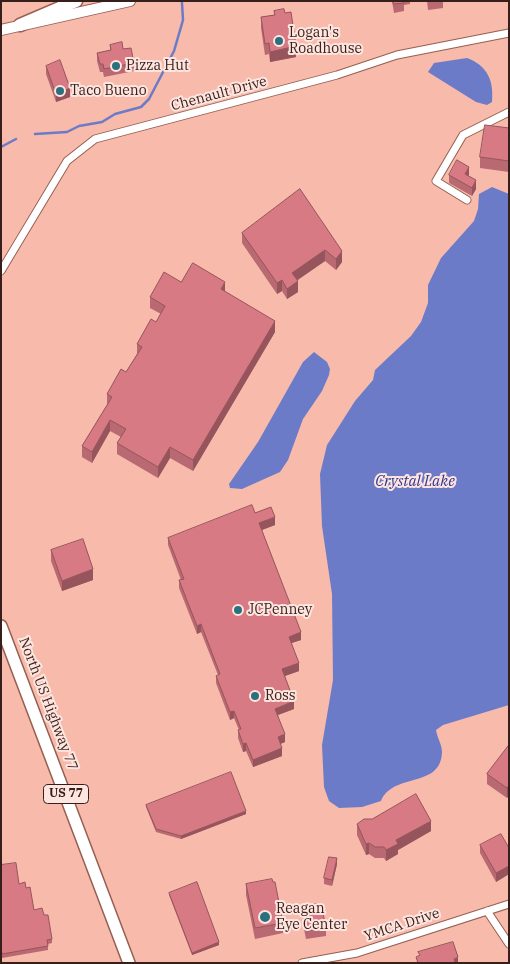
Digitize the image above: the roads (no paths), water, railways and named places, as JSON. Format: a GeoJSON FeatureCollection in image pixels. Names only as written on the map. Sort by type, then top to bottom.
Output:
{"type":"FeatureCollection","features":[{"type":"Feature","properties":{"kind":"highway"},"geometry":{"type":"LineString","coordinates":[[20,25],[76,1]]}},
{"type":"Feature","properties":{"kind":"main road"},"geometry":{"type":"LineString","coordinates":[[1,30],[130,1]]}},
{"type":"Feature","properties":{"kind":"main road","name":"North US Highway 77"},"geometry":{"type":"LineString","coordinates":[[1,626],[28,692],[129,963]]}},
{"type":"Feature","properties":{"kind":"street","name":"Chenault Drive"},"geometry":{"type":"LineString","coordinates":[[1,272],[66,160],[95,139],[320,80],[397,55],[509,33]]}},
{"type":"Feature","properties":{"kind":"street"},"geometry":{"type":"LineString","coordinates":[[467,200],[436,181],[463,136],[509,112]]}},
{"type":"Feature","properties":{"kind":"street","name":"YMCA Drive"},"geometry":{"type":"LineString","coordinates":[[302,963],[357,953],[509,904]]}},
{"type":"Feature","properties":{"kind":"street"},"geometry":{"type":"LineString","coordinates":[[487,911],[509,944]]}},
{"type":"Feature","properties":{"kind":"water"},"geometry":{"type":"Polygon","coordinates":[[[467,58],[480,65],[491,81],[492,102],[487,105],[476,102],[428,72],[434,63],[467,58]]]}},
{"type":"Feature","properties":{"kind":"water","name":"Crystal Lake"},"geometry":{"type":"Polygon","coordinates":[[[492,187],[509,194],[509,705],[443,725],[436,730],[442,752],[440,764],[434,771],[395,786],[387,792],[381,801],[362,807],[339,808],[329,801],[324,787],[322,745],[333,680],[332,594],[322,526],[320,474],[327,445],[355,401],[373,380],[375,370],[411,336],[421,322],[428,303],[428,285],[441,258],[474,221],[478,209],[479,194],[492,187]]]}},
{"type":"Feature","properties":{"kind":"water"},"geometry":{"type":"Polygon","coordinates":[[[314,352],[327,362],[330,369],[329,375],[322,391],[303,419],[288,460],[280,472],[242,489],[230,488],[229,484],[258,442],[303,362],[314,352]]]}},
{"type":"Feature","properties":{"kind":"waterway"},"geometry":{"type":"LineString","coordinates":[[35,134],[67,132],[79,126],[102,122],[115,114],[141,107],[149,99],[174,51],[183,20],[182,3]]}},
{"type":"Feature","properties":{"kind":"waterway"},"geometry":{"type":"LineString","coordinates":[[1,147],[16,139]]}},
{"type":"Feature","properties":{"kind":"place","name":"Logan's Roadhouse"},"geometry":{"type":"Point","coordinates":[279,41]}},
{"type":"Feature","properties":{"kind":"place","name":"Pizza Hut"},"geometry":{"type":"Point","coordinates":[116,66]}},
{"type":"Feature","properties":{"kind":"place","name":"Taco Bueno"},"geometry":{"type":"Point","coordinates":[60,91]}},
{"type":"Feature","properties":{"kind":"place","name":"JCPenney"},"geometry":{"type":"Point","coordinates":[238,610]}},
{"type":"Feature","properties":{"kind":"place","name":"Ross"},"geometry":{"type":"Point","coordinates":[255,696]}},
{"type":"Feature","properties":{"kind":"place","name":"Reagan Eye Center"},"geometry":{"type":"Point","coordinates":[265,917]}}]}
